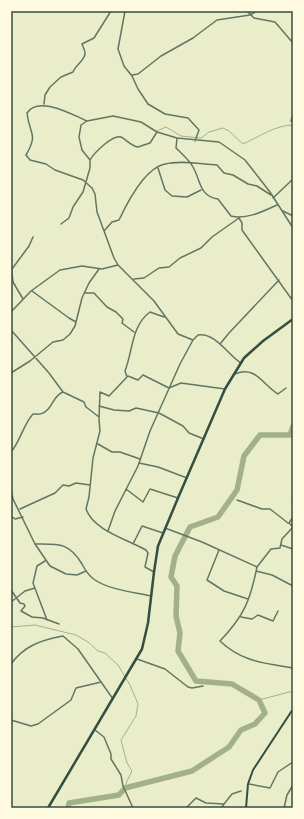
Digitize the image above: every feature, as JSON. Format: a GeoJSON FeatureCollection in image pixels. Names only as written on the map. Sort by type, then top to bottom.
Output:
{"type":"FeatureCollection","features":[{"type":"Feature","properties":{"kind":"highway"},"geometry":{"type":"LineString","coordinates":[[48,808],[137,659],[145,640],[154,572],[163,533],[225,389],[241,363],[263,341],[293,320]]}},
{"type":"Feature","properties":{"kind":"main road"},"geometry":{"type":"LineString","coordinates":[[246,808],[248,784],[253,770],[293,709]]}},
{"type":"Feature","properties":{"kind":"street"},"geometry":{"type":"LineString","coordinates":[[44,104],[48,88],[61,77],[73,72],[76,66],[83,59],[86,52],[82,44],[94,38],[110,11]]}},
{"type":"Feature","properties":{"kind":"street"},"geometry":{"type":"LineString","coordinates":[[125,11],[118,52],[124,66],[131,75],[138,91],[148,104],[165,114],[188,118],[198,130],[195,141]]}},
{"type":"Feature","properties":{"kind":"street"},"geometry":{"type":"LineString","coordinates":[[247,11],[254,18],[275,22],[293,43]]}},
{"type":"Feature","properties":{"kind":"street"},"geometry":{"type":"LineString","coordinates":[[131,75],[138,74],[161,56],[197,35],[216,20],[250,15],[256,11]]}},
{"type":"Feature","properties":{"kind":"street"},"geometry":{"type":"LineString","coordinates":[[87,121],[44,104],[30,109],[27,113],[34,137],[33,143],[26,155],[30,160],[46,164],[56,170],[85,181],[94,191],[97,212],[111,253],[118,264],[154,301],[164,317],[178,334],[193,340]]}},
{"type":"Feature","properties":{"kind":"street"},"geometry":{"type":"LineString","coordinates":[[291,121],[293,114]]}},
{"type":"Feature","properties":{"kind":"street"},"geometry":{"type":"LineString","coordinates":[[61,224],[70,216],[72,207],[83,192],[85,181],[90,171],[90,160],[82,150],[79,136],[81,126],[87,121],[113,116],[141,122],[157,132],[177,138],[195,141],[215,141],[226,146],[245,160],[278,204],[293,228]]}},
{"type":"Feature","properties":{"kind":"street"},"geometry":{"type":"LineString","coordinates":[[90,160],[106,143],[115,138],[120,137],[138,147],[150,143],[157,132]]}},
{"type":"Feature","properties":{"kind":"street"},"geometry":{"type":"LineString","coordinates":[[177,138],[176,148],[190,163],[202,189],[211,198],[218,199],[232,216],[239,218],[242,224],[241,229],[293,301]]}},
{"type":"Feature","properties":{"kind":"street"},"geometry":{"type":"LineString","coordinates":[[104,231],[112,222],[119,220],[134,190],[164,164],[190,163],[217,165],[224,174],[233,175],[248,184],[257,186],[273,197]]}},
{"type":"Feature","properties":{"kind":"street"},"geometry":{"type":"LineString","coordinates":[[158,168],[165,190],[172,196],[187,197],[202,189]]}},
{"type":"Feature","properties":{"kind":"street"},"geometry":{"type":"LineString","coordinates":[[273,197],[293,179]]}},
{"type":"Feature","properties":{"kind":"street"},"geometry":{"type":"LineString","coordinates":[[134,279],[144,278],[159,268],[169,267],[180,258],[201,248],[212,237],[239,218],[264,211],[278,204]]}},
{"type":"Feature","properties":{"kind":"street"},"geometry":{"type":"LineString","coordinates":[[281,210],[293,216]]}},
{"type":"Feature","properties":{"kind":"street"},"geometry":{"type":"LineString","coordinates":[[23,299],[13,282],[11,267],[29,246],[34,236]]}},
{"type":"Feature","properties":{"kind":"street"},"geometry":{"type":"LineString","coordinates":[[11,312],[31,290],[63,269],[82,266],[99,269],[118,264]]}},
{"type":"Feature","properties":{"kind":"street"},"geometry":{"type":"LineString","coordinates":[[11,373],[53,342],[67,338],[73,330],[78,310],[85,293],[99,269]]}},
{"type":"Feature","properties":{"kind":"street"},"geometry":{"type":"LineString","coordinates":[[220,344],[279,280]]}},
{"type":"Feature","properties":{"kind":"street"},"geometry":{"type":"LineString","coordinates":[[31,290],[76,322]]}},
{"type":"Feature","properties":{"kind":"street"},"geometry":{"type":"LineString","coordinates":[[85,293],[94,292],[107,307],[118,313],[123,319],[123,324],[134,332]]}},
{"type":"Feature","properties":{"kind":"street"},"geometry":{"type":"LineString","coordinates":[[164,317],[149,312],[134,332],[129,360],[125,371],[128,376],[138,380],[143,375],[169,388],[181,383],[225,389]]}},
{"type":"Feature","properties":{"kind":"street"},"geometry":{"type":"LineString","coordinates":[[11,330],[49,373],[63,392],[84,402],[86,408],[99,416]]}},
{"type":"Feature","properties":{"kind":"street"},"geometry":{"type":"LineString","coordinates":[[108,531],[139,463],[147,438],[169,388],[193,340],[198,335],[203,334],[220,344],[241,363]]}},
{"type":"Feature","properties":{"kind":"street"},"geometry":{"type":"LineString","coordinates":[[233,375],[245,370],[276,393],[279,394],[286,388]]}},
{"type":"Feature","properties":{"kind":"street"},"geometry":{"type":"LineString","coordinates":[[128,376],[109,396],[100,392],[100,431],[98,444],[93,458],[86,510],[91,517],[108,531],[148,552],[145,567],[154,572]]}},
{"type":"Feature","properties":{"kind":"street"},"geometry":{"type":"LineString","coordinates":[[11,452],[19,442],[28,420],[33,414],[43,413],[49,408],[57,395],[63,392]]}},
{"type":"Feature","properties":{"kind":"street"},"geometry":{"type":"LineString","coordinates":[[100,406],[114,410],[129,411],[136,408],[159,412],[183,426],[189,433],[204,439]]}},
{"type":"Feature","properties":{"kind":"street"},"geometry":{"type":"LineString","coordinates":[[98,444],[112,452],[120,452],[140,459]]}},
{"type":"Feature","properties":{"kind":"street"},"geometry":{"type":"LineString","coordinates":[[139,463],[158,467],[186,478]]}},
{"type":"Feature","properties":{"kind":"street"},"geometry":{"type":"LineString","coordinates":[[20,509],[55,493],[61,485],[69,486],[76,483],[90,484]]}},
{"type":"Feature","properties":{"kind":"street"},"geometry":{"type":"LineString","coordinates":[[11,488],[13,498],[20,509],[35,544],[45,561],[56,570],[66,574],[78,575],[86,571]]}},
{"type":"Feature","properties":{"kind":"street"},"geometry":{"type":"LineString","coordinates":[[126,489],[143,502],[150,489],[178,498]]}},
{"type":"Feature","properties":{"kind":"street"},"geometry":{"type":"LineString","coordinates":[[237,500],[262,509],[270,509],[293,527],[282,539],[279,549],[273,549],[268,552],[257,567],[246,608],[241,617],[220,641],[237,654],[252,661],[293,668]]}},
{"type":"Feature","properties":{"kind":"street"},"geometry":{"type":"LineString","coordinates":[[11,516],[16,519],[23,517]]}},
{"type":"Feature","properties":{"kind":"street"},"geometry":{"type":"LineString","coordinates":[[289,523],[293,518]]}},
{"type":"Feature","properties":{"kind":"street"},"geometry":{"type":"LineString","coordinates":[[134,544],[142,526],[163,533]]}},
{"type":"Feature","properties":{"kind":"street"},"geometry":{"type":"LineString","coordinates":[[165,528],[189,536],[257,567]]}},
{"type":"Feature","properties":{"kind":"street"},"geometry":{"type":"LineString","coordinates":[[35,544],[58,544],[68,547],[77,556],[92,579],[101,584],[151,596]]}},
{"type":"Feature","properties":{"kind":"street"},"geometry":{"type":"LineString","coordinates":[[281,545],[293,549]]}},
{"type":"Feature","properties":{"kind":"street"},"geometry":{"type":"LineString","coordinates":[[219,550],[207,580],[224,591],[248,599]]}},
{"type":"Feature","properties":{"kind":"street"},"geometry":{"type":"LineString","coordinates":[[45,561],[37,566],[34,581],[35,588],[47,620]]}},
{"type":"Feature","properties":{"kind":"street"},"geometry":{"type":"LineString","coordinates":[[256,571],[272,574],[293,586]]}},
{"type":"Feature","properties":{"kind":"street"},"geometry":{"type":"LineString","coordinates":[[11,602],[25,590],[35,588]]}},
{"type":"Feature","properties":{"kind":"street"},"geometry":{"type":"LineString","coordinates":[[11,590],[20,603],[24,604],[25,606],[21,611],[32,617],[59,624]]}},
{"type":"Feature","properties":{"kind":"street"},"geometry":{"type":"LineString","coordinates":[[241,617],[253,619],[258,616],[273,621],[278,611]]}},
{"type":"Feature","properties":{"kind":"street"},"geometry":{"type":"LineString","coordinates":[[11,664],[26,648],[35,643],[62,636],[78,649],[113,700]]}},
{"type":"Feature","properties":{"kind":"street"},"geometry":{"type":"LineString","coordinates":[[137,659],[164,669],[188,687],[192,688],[203,686]]}},
{"type":"Feature","properties":{"kind":"street"},"geometry":{"type":"LineString","coordinates":[[11,720],[31,726],[38,724],[70,700],[76,688],[101,682]]}},
{"type":"Feature","properties":{"kind":"street"},"geometry":{"type":"LineString","coordinates":[[95,730],[104,737],[111,753],[111,760],[122,775],[123,786],[133,808]]}},
{"type":"Feature","properties":{"kind":"street"},"geometry":{"type":"LineString","coordinates":[[248,784],[270,788],[278,772],[293,762]]}},
{"type":"Feature","properties":{"kind":"street"},"geometry":{"type":"LineString","coordinates":[[284,808],[293,785]]}},
{"type":"Feature","properties":{"kind":"street"},"geometry":{"type":"LineString","coordinates":[[221,808],[232,794],[241,791]]}},
{"type":"Feature","properties":{"kind":"street"},"geometry":{"type":"LineString","coordinates":[[186,808],[196,798],[206,803],[224,804]]}},
{"type":"Feature","properties":{"kind":"waterway"},"geometry":{"type":"LineString","coordinates":[[157,131],[166,127],[181,136],[201,138],[209,132],[223,128],[229,131],[243,144],[273,129],[293,125]]}},
{"type":"Feature","properties":{"kind":"waterway"},"geometry":{"type":"LineString","coordinates":[[68,808],[69,803],[119,795],[125,788],[192,771],[229,747],[241,730],[255,724],[265,713],[259,700],[232,684],[196,681],[178,651],[180,633],[176,616],[177,586],[171,577],[175,556],[190,527],[218,517],[237,490],[244,456],[260,435],[290,435],[293,426]]}},
{"type":"Feature","properties":{"kind":"waterway"},"geometry":{"type":"LineString","coordinates":[[290,435],[293,438]]}},
{"type":"Feature","properties":{"kind":"waterway"},"geometry":{"type":"LineString","coordinates":[[11,627],[35,625],[76,635],[88,642],[98,651],[105,653],[118,665],[130,685],[138,704],[136,716],[121,740],[127,763],[132,771],[125,788]]}},
{"type":"Feature","properties":{"kind":"waterway"},"geometry":{"type":"LineString","coordinates":[[259,700],[293,691]]}}]}
